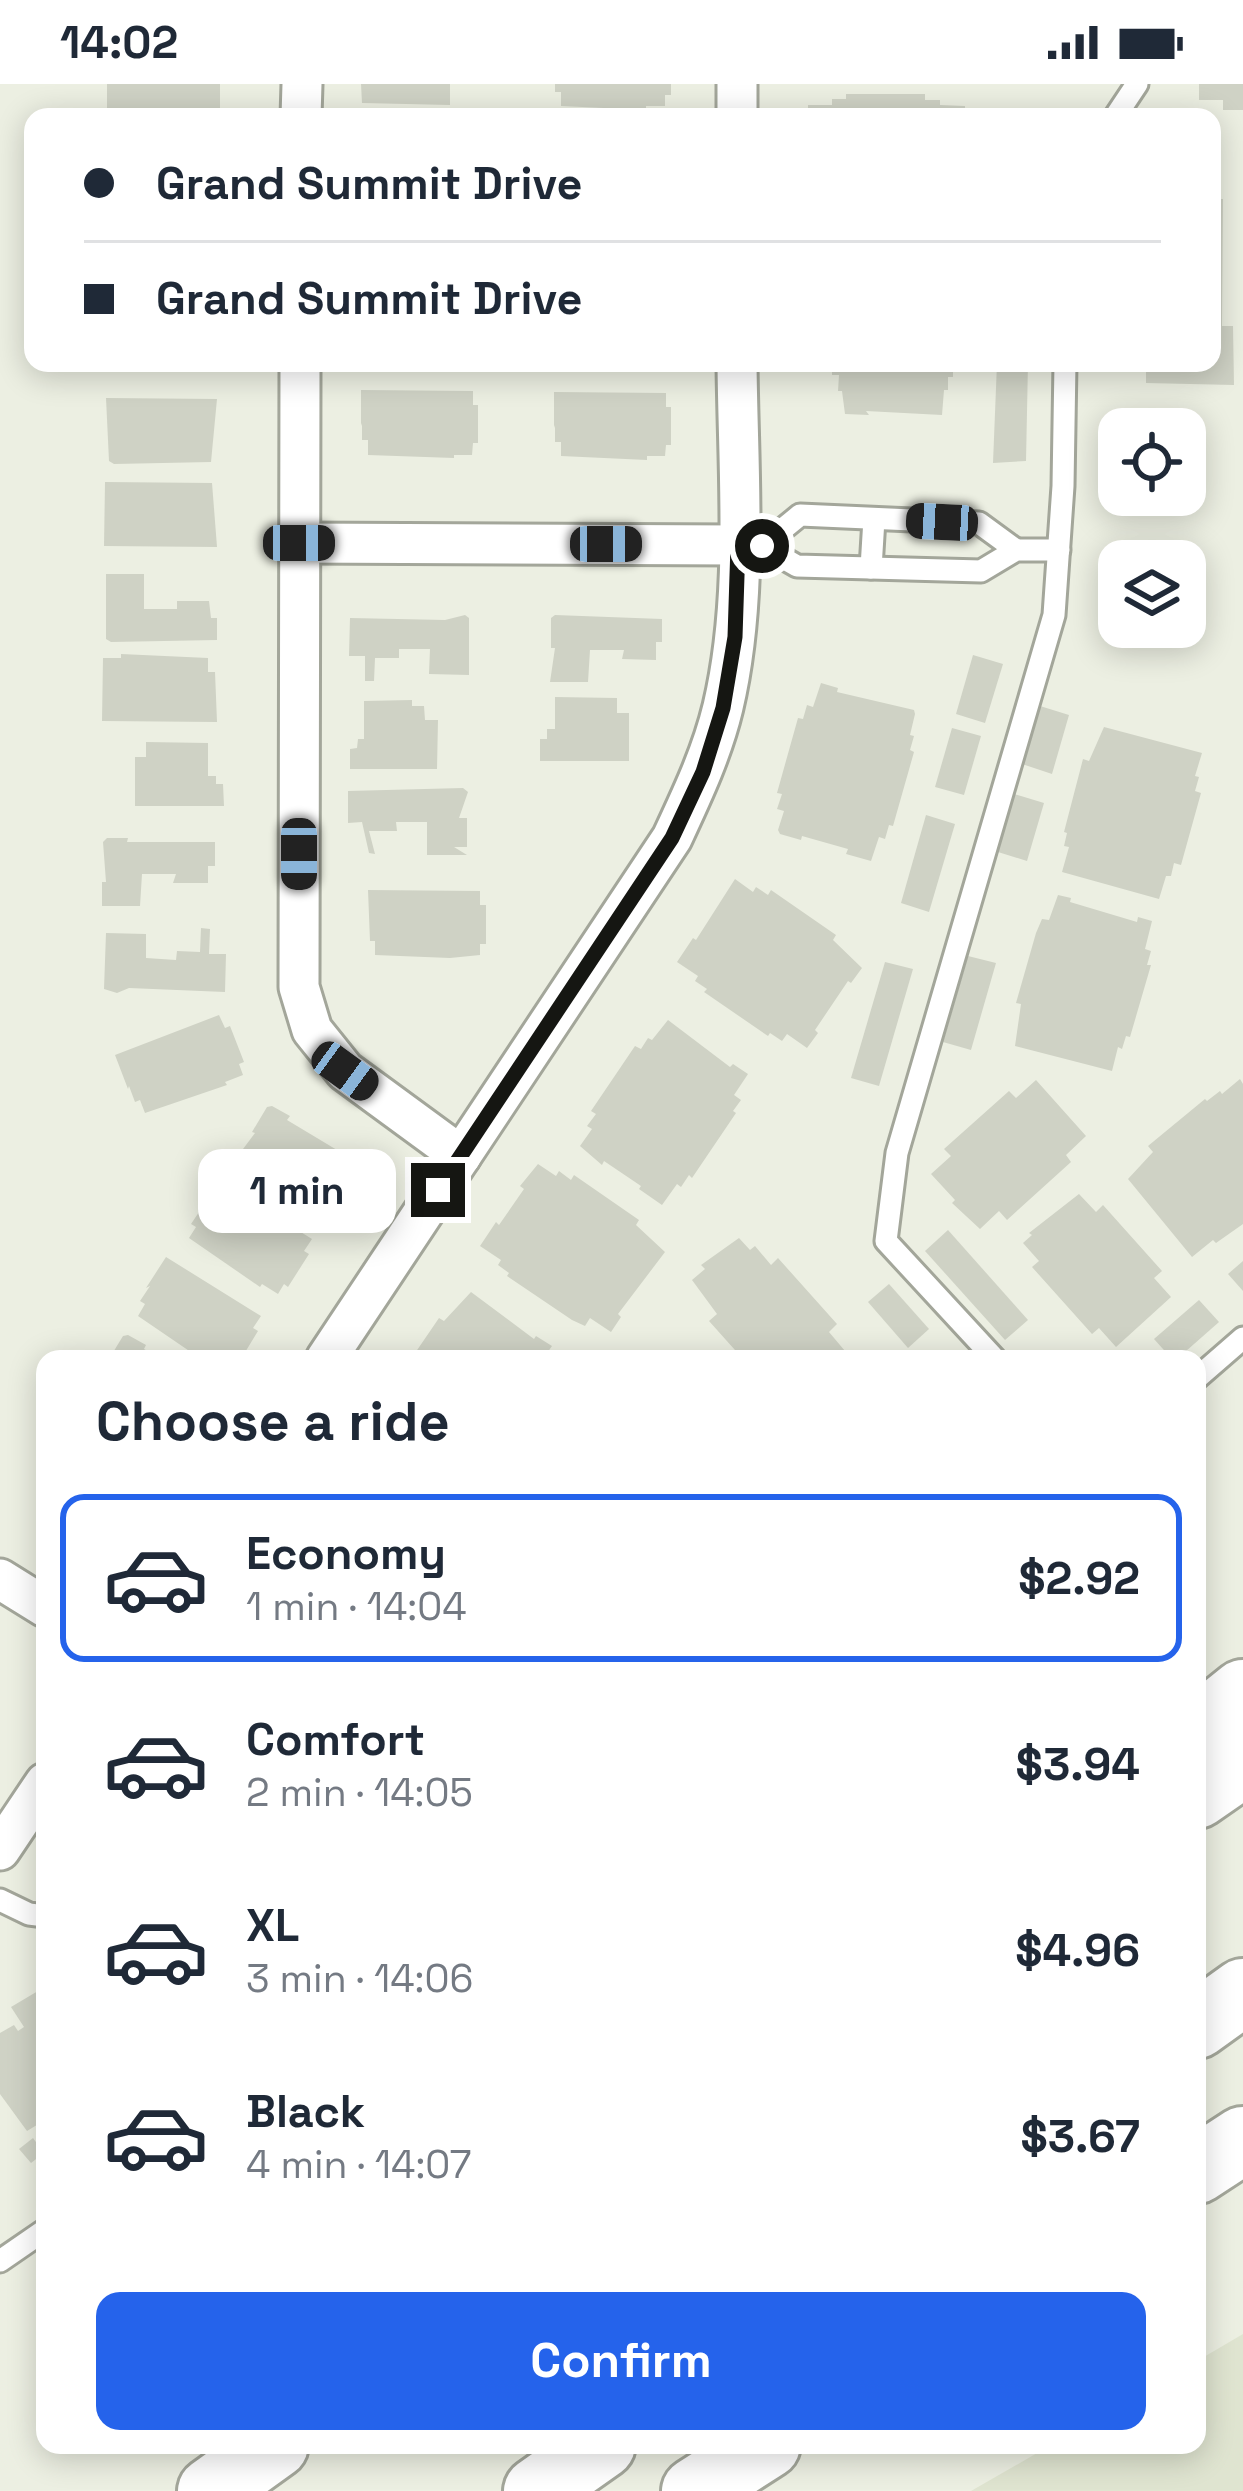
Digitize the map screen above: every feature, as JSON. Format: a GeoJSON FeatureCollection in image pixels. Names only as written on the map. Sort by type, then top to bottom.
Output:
{"type":"FeatureCollection","features":[{"type":"Feature","properties":{"kind":"highway"},"geometry":{"type":"LineString","coordinates":[[1206,1723],[1243,1693]]}},
{"type":"Feature","properties":{"kind":"highway"},"geometry":{"type":"LineString","coordinates":[[1206,1789],[1243,1763]]}},
{"type":"Feature","properties":{"kind":"highway"},"geometry":{"type":"LineString","coordinates":[[1206,2019],[1243,1992]]}},
{"type":"Feature","properties":{"kind":"highway"},"geometry":{"type":"LineString","coordinates":[[1206,2164],[1243,2140]]}},
{"type":"Feature","properties":{"kind":"highway"},"geometry":{"type":"LineString","coordinates":[[211,2491],[262,2454]]}},
{"type":"Feature","properties":{"kind":"highway"},"geometry":{"type":"LineString","coordinates":[[537,2491],[589,2454]]}},
{"type":"Feature","properties":{"kind":"highway"},"geometry":{"type":"LineString","coordinates":[[694,2491],[752,2454]]}},
{"type":"Feature","properties":{"kind":"street"},"geometry":{"type":"LineString","coordinates":[[300,372],[299,987],[312,1030],[345,1071],[461,1156]]}},
{"type":"Feature","properties":{"kind":"street"},"geometry":{"type":"LineString","coordinates":[[332,1350],[672,838],[703,772],[723,708],[750,546],[738,372]]}},
{"type":"Feature","properties":{"kind":"street"},"geometry":{"type":"LineString","coordinates":[[299,543],[750,546]]}},
{"type":"Feature","properties":{"kind":"street"},"geometry":{"type":"LineString","coordinates":[[0,1579],[36,1601]]}},
{"type":"Feature","properties":{"kind":"street"},"geometry":{"type":"LineString","coordinates":[[0,1850],[36,1796]]}},
{"type":"Feature","properties":{"kind":"lane"},"geometry":{"type":"LineString","coordinates":[[987,1350],[886,1241],[897,1153],[1054,615],[1065,372]]}},
{"type":"Feature","properties":{"kind":"lane"},"geometry":{"type":"LineString","coordinates":[[750,546],[800,515],[979,523],[1016,550]]}},
{"type":"Feature","properties":{"kind":"lane"},"geometry":{"type":"LineString","coordinates":[[871,568],[874,519]]}},
{"type":"Feature","properties":{"kind":"lane"},"geometry":{"type":"LineString","coordinates":[[750,546],[797,566],[981,571],[1016,550],[1059,550]]}},
{"type":"Feature","properties":{"kind":"lane"},"geometry":{"type":"LineString","coordinates":[[1206,1370],[1243,1338]]}},
{"type":"Feature","properties":{"kind":"lane"},"geometry":{"type":"LineString","coordinates":[[0,1900],[36,1913]]}},
{"type":"Feature","properties":{"kind":"lane"},"geometry":{"type":"LineString","coordinates":[[0,2261],[36,2236]]}},
{"type":"Feature","properties":{"kind":"shaded area"},"geometry":{"type":"Polygon","coordinates":[[[1243,2334],[1243,2491],[971,2491],[1035,2454],[1206,2454],[1206,2356],[1243,2334]]]}},
{"type":"Feature","properties":{"kind":"building"},"geometry":{"type":"Polygon","coordinates":[[[107,84],[220,84],[220,108],[107,108],[107,84]]]}},
{"type":"Feature","properties":{"kind":"building"},"geometry":{"type":"Polygon","coordinates":[[[361,84],[450,84],[450,105],[362,103],[361,84]]]}},
{"type":"Feature","properties":{"kind":"building"},"geometry":{"type":"Polygon","coordinates":[[[555,84],[671,84],[665,106],[646,108],[561,106],[561,92],[555,92],[555,84]]]}},
{"type":"Feature","properties":{"kind":"building"},"geometry":{"type":"Polygon","coordinates":[[[1199,84],[1243,84],[1243,110],[1223,110],[1223,100],[1199,100],[1199,84]]]}},
{"type":"Feature","properties":{"kind":"building"},"geometry":{"type":"Polygon","coordinates":[[[846,94],[925,94],[925,100],[965,108],[808,108],[846,99],[846,94]]]}},
{"type":"Feature","properties":{"kind":"building"},"geometry":{"type":"Polygon","coordinates":[[[1223,199],[1222,326],[1233,326],[1234,385],[1146,383],[1146,372],[1221,372],[1223,199]]]}},
{"type":"Feature","properties":{"kind":"building"},"geometry":{"type":"Polygon","coordinates":[[[953,372],[944,390],[942,415],[845,414],[839,375],[832,375],[953,372]]]}},
{"type":"Feature","properties":{"kind":"building"},"geometry":{"type":"Polygon","coordinates":[[[997,372],[1028,372],[1026,461],[993,463],[997,372]]]}},
{"type":"Feature","properties":{"kind":"building"},"geometry":{"type":"Polygon","coordinates":[[[361,390],[473,391],[473,405],[478,405],[478,443],[473,443],[472,455],[368,455],[368,440],[362,440],[361,390]]]}},
{"type":"Feature","properties":{"kind":"building"},"geometry":{"type":"Polygon","coordinates":[[[554,392],[666,393],[666,407],[671,407],[671,445],[666,445],[665,456],[647,456],[647,460],[561,456],[561,442],[555,442],[554,392]]]}},
{"type":"Feature","properties":{"kind":"building"},"geometry":{"type":"Polygon","coordinates":[[[106,398],[217,399],[211,462],[109,461],[106,398]]]}},
{"type":"Feature","properties":{"kind":"building"},"geometry":{"type":"Polygon","coordinates":[[[105,482],[212,483],[217,547],[104,546],[105,482]]]}},
{"type":"Feature","properties":{"kind":"building"},"geometry":{"type":"Polygon","coordinates":[[[106,574],[144,574],[144,609],[177,609],[177,601],[209,601],[211,618],[217,618],[217,640],[111,642],[106,639],[106,574]]]}},
{"type":"Feature","properties":{"kind":"building"},"geometry":{"type":"Polygon","coordinates":[[[350,618],[445,620],[469,618],[469,675],[429,674],[430,649],[399,649],[399,658],[375,658],[374,681],[365,681],[365,656],[349,656],[350,618]]]}},
{"type":"Feature","properties":{"kind":"building"},"geometry":{"type":"Polygon","coordinates":[[[551,618],[662,619],[656,660],[622,659],[624,650],[590,650],[588,682],[550,682],[555,648],[551,648],[551,618]]]}},
{"type":"Feature","properties":{"kind":"building"},"geometry":{"type":"Polygon","coordinates":[[[121,654],[208,658],[208,672],[215,672],[217,722],[102,721],[103,658],[121,658],[121,654]]]}},
{"type":"Feature","properties":{"kind":"building"},"geometry":{"type":"Polygon","coordinates":[[[973,655],[1003,664],[985,723],[956,714],[973,655]]]}},
{"type":"Feature","properties":{"kind":"building"},"geometry":{"type":"Polygon","coordinates":[[[821,683],[838,688],[837,692],[914,710],[910,750],[914,752],[893,826],[889,825],[885,839],[879,837],[871,861],[846,854],[848,849],[802,836],[801,840],[778,830],[784,811],[777,809],[782,794],[777,793],[798,718],[803,719],[807,705],[813,707],[821,683]]]}},
{"type":"Feature","properties":{"kind":"building"},"geometry":{"type":"Polygon","coordinates":[[[555,697],[617,698],[617,713],[629,713],[629,761],[540,761],[540,739],[547,739],[547,729],[555,729],[555,697]]]}},
{"type":"Feature","properties":{"kind":"building"},"geometry":{"type":"Polygon","coordinates":[[[412,700],[412,706],[424,706],[425,720],[438,720],[437,769],[350,769],[350,749],[364,739],[364,701],[412,700]]]}},
{"type":"Feature","properties":{"kind":"building"},"geometry":{"type":"Polygon","coordinates":[[[1040,706],[1069,715],[1052,774],[1022,764],[1040,706]]]}},
{"type":"Feature","properties":{"kind":"building"},"geometry":{"type":"Polygon","coordinates":[[[1104,727],[1202,753],[1195,776],[1199,777],[1195,791],[1201,793],[1181,865],[1174,863],[1159,899],[1062,872],[1069,847],[1064,846],[1064,832],[1083,759],[1089,761],[1104,727]]]}},
{"type":"Feature","properties":{"kind":"building"},"geometry":{"type":"Polygon","coordinates":[[[952,728],[981,736],[964,795],[935,787],[952,728]]]}},
{"type":"Feature","properties":{"kind":"building"},"geometry":{"type":"Polygon","coordinates":[[[146,742],[208,743],[208,776],[216,776],[216,784],[223,784],[224,806],[135,806],[135,757],[146,757],[146,742]]]}},
{"type":"Feature","properties":{"kind":"building"},"geometry":{"type":"Polygon","coordinates":[[[463,788],[468,792],[459,818],[467,818],[467,847],[454,847],[467,855],[427,855],[427,822],[396,822],[397,831],[369,831],[375,854],[369,853],[362,822],[348,823],[348,791],[463,788]]]}},
{"type":"Feature","properties":{"kind":"building"},"geometry":{"type":"Polygon","coordinates":[[[1014,794],[1044,803],[1027,861],[998,852],[1014,794]]]}},
{"type":"Feature","properties":{"kind":"building"},"geometry":{"type":"Polygon","coordinates":[[[926,815],[955,824],[929,912],[901,903],[926,815]]]}},
{"type":"Feature","properties":{"kind":"building"},"geometry":{"type":"Polygon","coordinates":[[[107,838],[215,842],[215,866],[208,866],[208,883],[173,883],[176,874],[142,874],[140,906],[102,906],[102,882],[106,882],[103,842],[107,838]]]}},
{"type":"Feature","properties":{"kind":"building"},"geometry":{"type":"Polygon","coordinates":[[[735,879],[753,892],[756,887],[768,895],[771,890],[836,935],[833,940],[862,968],[848,981],[807,1048],[787,1034],[782,1041],[768,1036],[704,992],[707,989],[695,981],[698,976],[677,962],[735,879]]]}},
{"type":"Feature","properties":{"kind":"building"},"geometry":{"type":"Polygon","coordinates":[[[368,890],[480,891],[480,905],[486,905],[486,944],[480,944],[480,955],[450,958],[375,955],[368,890]]]}},
{"type":"Feature","properties":{"kind":"building"},"geometry":{"type":"Polygon","coordinates":[[[1058,895],[1137,922],[1138,917],[1152,921],[1145,949],[1151,951],[1147,965],[1151,965],[1130,1037],[1126,1036],[1122,1049],[1118,1047],[1112,1071],[1015,1046],[1021,1004],[1016,1003],[1036,933],[1042,919],[1049,920],[1058,895]]]}},
{"type":"Feature","properties":{"kind":"building"},"geometry":{"type":"Polygon","coordinates":[[[201,928],[210,929],[209,954],[226,954],[225,992],[129,988],[117,993],[104,989],[106,933],[146,934],[146,958],[176,960],[177,951],[200,952],[201,928]]]}},
{"type":"Feature","properties":{"kind":"building"},"geometry":{"type":"Polygon","coordinates":[[[968,956],[996,963],[971,1050],[943,1042],[968,956]]]}},
{"type":"Feature","properties":{"kind":"building"},"geometry":{"type":"Polygon","coordinates":[[[885,962],[913,969],[879,1086],[851,1078],[885,962]]]}},
{"type":"Feature","properties":{"kind":"building"},"geometry":{"type":"Polygon","coordinates":[[[219,1015],[225,1028],[230,1026],[244,1062],[239,1064],[243,1075],[145,1113],[128,1089],[115,1055],[219,1015]]]}},
{"type":"Feature","properties":{"kind":"building"},"geometry":{"type":"Polygon","coordinates":[[[668,1020],[730,1067],[733,1064],[748,1074],[734,1095],[741,1100],[736,1113],[692,1178],[689,1175],[681,1187],[677,1184],[662,1205],[580,1146],[592,1129],[587,1126],[596,1114],[591,1111],[635,1046],[641,1049],[668,1020]]]}},
{"type":"Feature","properties":{"kind":"building"},"geometry":{"type":"Polygon","coordinates":[[[1240,1079],[1243,1224],[1192,1257],[1128,1179],[1153,1152],[1148,1146],[1205,1099],[1222,1094],[1240,1079]]]}},
{"type":"Feature","properties":{"kind":"building"},"geometry":{"type":"Polygon","coordinates":[[[1036,1080],[1086,1136],[1066,1155],[1071,1162],[1007,1220],[999,1211],[980,1229],[952,1203],[955,1200],[931,1174],[951,1156],[944,1149],[1009,1091],[1016,1098],[1036,1080]]]}},
{"type":"Feature","properties":{"kind":"building"},"geometry":{"type":"Polygon","coordinates":[[[272,1106],[362,1165],[350,1184],[344,1181],[336,1195],[306,1178],[314,1172],[284,1154],[266,1181],[234,1161],[272,1106]]]}},
{"type":"Feature","properties":{"kind":"building"},"geometry":{"type":"Polygon","coordinates":[[[538,1164],[556,1176],[559,1171],[571,1180],[574,1175],[639,1220],[636,1225],[665,1252],[618,1314],[621,1317],[611,1332],[590,1318],[585,1326],[572,1320],[507,1276],[498,1265],[501,1260],[480,1246],[538,1164]]]}},
{"type":"Feature","properties":{"kind":"building"},"geometry":{"type":"Polygon","coordinates":[[[217,1180],[312,1239],[304,1251],[309,1254],[288,1287],[284,1284],[278,1294],[260,1287],[189,1238],[196,1227],[191,1224],[217,1180]]]}},
{"type":"Feature","properties":{"kind":"building"},"geometry":{"type":"Polygon","coordinates":[[[1079,1194],[1096,1212],[1103,1205],[1162,1271],[1154,1278],[1171,1297],[1116,1347],[1099,1328],[1092,1334],[1032,1267],[1039,1261],[1023,1243],[1079,1194]]]}},
{"type":"Feature","properties":{"kind":"building"},"geometry":{"type":"Polygon","coordinates":[[[948,1230],[1028,1320],[1005,1340],[925,1251],[948,1230]]]}},
{"type":"Feature","properties":{"kind":"building"},"geometry":{"type":"Polygon","coordinates":[[[739,1238],[750,1250],[755,1246],[771,1265],[778,1258],[837,1324],[829,1332],[844,1350],[735,1350],[709,1321],[717,1314],[692,1280],[705,1269],[701,1265],[739,1238]]]}},
{"type":"Feature","properties":{"kind":"building"},"geometry":{"type":"Polygon","coordinates":[[[166,1257],[261,1316],[253,1328],[258,1331],[246,1350],[188,1350],[138,1316],[145,1304],[140,1301],[150,1286],[146,1288],[166,1257]]]}},
{"type":"Feature","properties":{"kind":"building"},"geometry":{"type":"Polygon","coordinates":[[[1243,1261],[1243,1291],[1228,1274],[1243,1261]]]}},
{"type":"Feature","properties":{"kind":"building"},"geometry":{"type":"Polygon","coordinates":[[[889,1284],[929,1329],[908,1348],[868,1302],[889,1284]]]}},
{"type":"Feature","properties":{"kind":"building"},"geometry":{"type":"Polygon","coordinates":[[[471,1292],[534,1339],[552,1346],[549,1350],[417,1350],[439,1318],[444,1321],[471,1292]]]}},
{"type":"Feature","properties":{"kind":"building"},"geometry":{"type":"Polygon","coordinates":[[[1199,1300],[1219,1322],[1187,1350],[1164,1350],[1154,1339],[1199,1300]]]}},
{"type":"Feature","properties":{"kind":"building"},"geometry":{"type":"Polygon","coordinates":[[[123,1336],[146,1345],[146,1350],[114,1350],[123,1336]]]}},
{"type":"Feature","properties":{"kind":"building"},"geometry":{"type":"Polygon","coordinates":[[[36,1992],[36,2126],[27,2131],[0,2094],[0,2033],[14,2025],[18,2031],[24,2027],[11,2007],[36,1992]]]}},
{"type":"Feature","properties":{"kind":"building"},"geometry":{"type":"Polygon","coordinates":[[[33,2138],[36,2159],[31,2163],[19,2149],[33,2138]]]}},
{"type":"Feature","properties":{"kind":"route"},"geometry":{"type":"LineString","coordinates":[[438,1190],[672,838],[703,772],[723,708],[735,637],[738,545],[762,546]]}}]}
